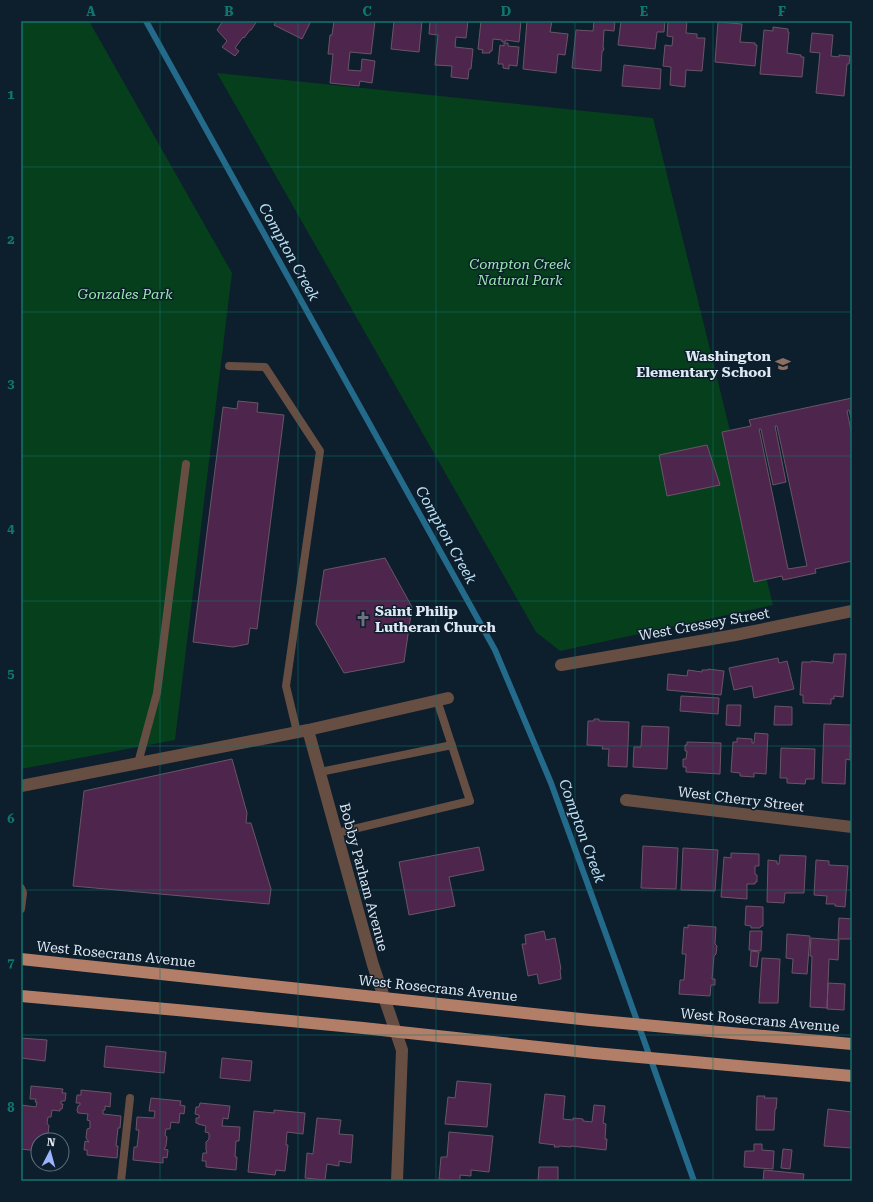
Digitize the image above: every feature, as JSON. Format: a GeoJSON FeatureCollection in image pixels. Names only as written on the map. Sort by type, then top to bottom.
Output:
{"type":"FeatureCollection","features":[{"type":"Feature","properties":{"kind":"main road","name":"West Rosecrans Avenue"},"geometry":{"type":"LineString","coordinates":[[21,959],[590,1020],[852,1044]]}},
{"type":"Feature","properties":{"kind":"main road"},"geometry":{"type":"LineString","coordinates":[[21,996],[177,1010],[594,1053],[852,1076]]}},
{"type":"Feature","properties":{"kind":"street","name":"West Cressey Street"},"geometry":{"type":"LineString","coordinates":[[561,665],[735,635],[852,611]]}},
{"type":"Feature","properties":{"kind":"street"},"geometry":{"type":"LineString","coordinates":[[21,786],[302,731],[442,699]]}},
{"type":"Feature","properties":{"kind":"street","name":"Bobby Parham Avenue"},"geometry":{"type":"LineString","coordinates":[[302,731],[320,772],[373,966],[402,1050],[397,1181]]}},
{"type":"Feature","properties":{"kind":"street","name":"West Cherry Street"},"geometry":{"type":"LineString","coordinates":[[626,800],[852,827]]}},
{"type":"Feature","properties":{"kind":"lane"},"geometry":{"type":"LineString","coordinates":[[229,366],[265,367],[320,451],[286,686],[302,731]]}},
{"type":"Feature","properties":{"kind":"lane"},"geometry":{"type":"LineString","coordinates":[[138,763],[158,693],[186,464]]}},
{"type":"Feature","properties":{"kind":"lane"},"geometry":{"type":"LineString","coordinates":[[337,833],[470,801],[452,745],[442,699]]}},
{"type":"Feature","properties":{"kind":"lane"},"geometry":{"type":"LineString","coordinates":[[320,772],[452,745]]}},
{"type":"Feature","properties":{"kind":"lane"},"geometry":{"type":"LineString","coordinates":[[21,888],[23,893],[21,909]]}},
{"type":"Feature","properties":{"kind":"lane"},"geometry":{"type":"LineString","coordinates":[[121,1181],[130,1098]]}},
{"type":"Feature","properties":{"kind":"green space","name":"Gonzales Park"},"geometry":{"type":"Polygon","coordinates":[[[21,21],[89,21],[232,273],[175,740],[21,769],[21,21]]]}},
{"type":"Feature","properties":{"kind":"green space","name":"Compton Creek Natural Park"},"geometry":{"type":"Polygon","coordinates":[[[217,73],[653,118],[773,605],[560,651],[536,632],[217,73]]]}},
{"type":"Feature","properties":{"kind":"building"},"geometry":{"type":"Polygon","coordinates":[[[223,21],[257,21],[235,48],[239,51],[235,56],[222,47],[227,41],[217,30],[223,21]]]}},
{"type":"Feature","properties":{"kind":"building"},"geometry":{"type":"Polygon","coordinates":[[[276,21],[311,21],[302,39],[274,25],[276,21]]]}},
{"type":"Feature","properties":{"kind":"building"},"geometry":{"type":"Polygon","coordinates":[[[334,21],[375,21],[371,54],[350,52],[348,70],[361,71],[362,59],[375,61],[372,83],[360,81],[359,86],[330,83],[333,54],[328,54],[330,35],[332,35],[334,21]]]}},
{"type":"Feature","properties":{"kind":"building"},"geometry":{"type":"Polygon","coordinates":[[[394,21],[422,21],[419,52],[391,49],[394,21]]]}},
{"type":"Feature","properties":{"kind":"building"},"geometry":{"type":"Polygon","coordinates":[[[430,21],[468,21],[466,38],[456,37],[455,47],[473,49],[471,69],[469,69],[468,79],[451,77],[452,66],[435,65],[438,35],[429,34],[430,21]]]}},
{"type":"Feature","properties":{"kind":"building"},"geometry":{"type":"Polygon","coordinates":[[[481,21],[521,21],[519,42],[506,40],[505,42],[502,42],[502,40],[493,39],[492,51],[490,51],[490,53],[482,53],[483,50],[478,49],[481,21]]]}},
{"type":"Feature","properties":{"kind":"building"},"geometry":{"type":"Polygon","coordinates":[[[527,21],[552,21],[550,32],[568,34],[565,55],[558,54],[556,73],[523,69],[527,21]]]}},
{"type":"Feature","properties":{"kind":"building"},"geometry":{"type":"Polygon","coordinates":[[[594,21],[615,21],[614,31],[604,30],[604,48],[602,51],[601,71],[572,68],[576,30],[593,31],[594,21]]]}},
{"type":"Feature","properties":{"kind":"building"},"geometry":{"type":"Polygon","coordinates":[[[621,21],[665,21],[664,32],[657,32],[655,49],[618,45],[621,21]]]}},
{"type":"Feature","properties":{"kind":"building"},"geometry":{"type":"Polygon","coordinates":[[[668,21],[687,21],[686,33],[697,34],[697,38],[705,38],[702,71],[686,70],[685,87],[670,85],[671,67],[663,66],[665,45],[672,46],[673,37],[667,36],[668,21]]]}},
{"type":"Feature","properties":{"kind":"building"},"geometry":{"type":"Polygon","coordinates":[[[718,22],[742,24],[740,42],[755,43],[755,45],[757,45],[755,66],[715,62],[718,22]]]}},
{"type":"Feature","properties":{"kind":"building"},"geometry":{"type":"Polygon","coordinates":[[[773,27],[788,29],[787,53],[801,55],[801,57],[804,57],[802,77],[760,74],[764,30],[773,31],[773,27]]]}},
{"type":"Feature","properties":{"kind":"building"},"geometry":{"type":"Polygon","coordinates":[[[812,33],[833,35],[831,56],[850,56],[849,64],[847,64],[844,96],[816,93],[820,53],[810,52],[812,33]]]}},
{"type":"Feature","properties":{"kind":"building"},"geometry":{"type":"Polygon","coordinates":[[[504,43],[508,43],[508,46],[519,47],[517,66],[509,65],[509,69],[503,68],[503,64],[498,64],[500,45],[504,46],[504,43]]]}},
{"type":"Feature","properties":{"kind":"building"},"geometry":{"type":"Polygon","coordinates":[[[624,65],[661,69],[660,89],[622,86],[624,65]]]}},
{"type":"Feature","properties":{"kind":"building"},"geometry":{"type":"Polygon","coordinates":[[[852,398],[852,422],[849,410],[847,411],[852,435],[852,561],[815,569],[816,573],[783,580],[782,576],[754,582],[722,432],[751,426],[749,420],[852,398]],[[775,426],[786,482],[773,485],[761,429],[759,429],[788,569],[807,566],[777,426],[775,426]]]}},
{"type":"Feature","properties":{"kind":"building"},"geometry":{"type":"Polygon","coordinates":[[[238,401],[258,403],[257,412],[284,415],[257,629],[250,628],[248,644],[233,647],[193,642],[223,407],[237,409],[238,401]]]}},
{"type":"Feature","properties":{"kind":"building"},"geometry":{"type":"Polygon","coordinates":[[[707,445],[720,485],[667,496],[659,455],[707,445]]]}},
{"type":"Feature","properties":{"kind":"building"},"geometry":{"type":"Polygon","coordinates":[[[385,558],[412,607],[404,662],[344,673],[316,624],[324,570],[385,558]]]}},
{"type":"Feature","properties":{"kind":"building"},"geometry":{"type":"Polygon","coordinates":[[[834,654],[846,654],[843,697],[834,696],[834,699],[831,699],[831,704],[803,703],[803,695],[800,695],[802,662],[811,661],[833,663],[834,654]]]}},
{"type":"Feature","properties":{"kind":"building"},"geometry":{"type":"Polygon","coordinates":[[[778,658],[779,663],[787,661],[794,689],[754,698],[752,686],[734,690],[729,668],[778,658]]]}},
{"type":"Feature","properties":{"kind":"building"},"geometry":{"type":"Polygon","coordinates":[[[708,669],[724,671],[721,695],[667,690],[668,674],[687,676],[688,670],[702,672],[702,670],[708,669]]]}},
{"type":"Feature","properties":{"kind":"building"},"geometry":{"type":"Polygon","coordinates":[[[681,696],[719,698],[718,714],[680,711],[681,696]]]}},
{"type":"Feature","properties":{"kind":"building"},"geometry":{"type":"Polygon","coordinates":[[[727,705],[741,705],[740,726],[726,725],[727,705]]]}},
{"type":"Feature","properties":{"kind":"building"},"geometry":{"type":"Polygon","coordinates":[[[775,706],[792,707],[792,725],[774,725],[775,706]]]}},
{"type":"Feature","properties":{"kind":"building"},"geometry":{"type":"Polygon","coordinates":[[[594,719],[599,719],[599,721],[629,722],[627,767],[608,766],[609,749],[602,749],[603,746],[587,745],[588,721],[594,721],[594,719]]]}},
{"type":"Feature","properties":{"kind":"building"},"geometry":{"type":"Polygon","coordinates":[[[824,724],[851,725],[850,760],[846,759],[845,784],[822,783],[824,724]]]}},
{"type":"Feature","properties":{"kind":"building"},"geometry":{"type":"Polygon","coordinates":[[[642,726],[669,727],[667,769],[633,767],[634,747],[641,747],[642,726]]]}},
{"type":"Feature","properties":{"kind":"building"},"geometry":{"type":"Polygon","coordinates":[[[755,733],[768,734],[766,774],[754,773],[754,777],[740,776],[740,773],[731,772],[733,742],[737,742],[737,738],[752,739],[752,743],[754,743],[755,733]]]}},
{"type":"Feature","properties":{"kind":"building"},"geometry":{"type":"Polygon","coordinates":[[[687,742],[721,743],[720,774],[686,772],[686,767],[683,767],[683,759],[686,759],[687,751],[685,751],[685,745],[687,745],[687,742]]]}},
{"type":"Feature","properties":{"kind":"building"},"geometry":{"type":"Polygon","coordinates":[[[781,748],[815,749],[814,779],[806,779],[805,784],[787,783],[787,778],[780,778],[781,748]]]}},
{"type":"Feature","properties":{"kind":"building"},"geometry":{"type":"Polygon","coordinates":[[[232,759],[247,813],[246,823],[251,823],[271,889],[269,904],[73,886],[84,791],[232,759]]]}},
{"type":"Feature","properties":{"kind":"building"},"geometry":{"type":"Polygon","coordinates":[[[643,846],[678,848],[676,889],[641,888],[643,846]]]}},
{"type":"Feature","properties":{"kind":"building"},"geometry":{"type":"Polygon","coordinates":[[[479,847],[484,870],[449,877],[455,906],[409,915],[399,862],[479,847]]]}},
{"type":"Feature","properties":{"kind":"building"},"geometry":{"type":"Polygon","coordinates":[[[683,848],[718,850],[715,891],[681,890],[683,848]]]}},
{"type":"Feature","properties":{"kind":"building"},"geometry":{"type":"Polygon","coordinates":[[[731,853],[759,854],[759,866],[755,866],[757,882],[755,882],[755,884],[747,884],[747,899],[721,897],[724,857],[731,858],[731,853]]]}},
{"type":"Feature","properties":{"kind":"building"},"geometry":{"type":"Polygon","coordinates":[[[780,855],[806,856],[804,893],[785,893],[784,903],[767,902],[768,860],[777,861],[777,864],[779,864],[780,855]]]}},
{"type":"Feature","properties":{"kind":"building"},"geometry":{"type":"Polygon","coordinates":[[[816,860],[829,861],[829,865],[848,866],[845,907],[835,906],[835,904],[826,904],[827,896],[814,895],[816,860]]]}},
{"type":"Feature","properties":{"kind":"building"},"geometry":{"type":"Polygon","coordinates":[[[746,906],[763,907],[763,926],[760,928],[751,928],[751,926],[745,925],[746,906]]]}},
{"type":"Feature","properties":{"kind":"building"},"geometry":{"type":"Polygon","coordinates":[[[839,918],[852,919],[852,939],[838,939],[839,918]]]}},
{"type":"Feature","properties":{"kind":"building"},"geometry":{"type":"Polygon","coordinates":[[[688,925],[716,927],[715,944],[717,946],[716,954],[714,956],[712,979],[715,979],[715,985],[711,985],[710,996],[679,994],[680,980],[684,980],[686,954],[682,954],[684,927],[688,928],[688,925]]]}},
{"type":"Feature","properties":{"kind":"building"},"geometry":{"type":"Polygon","coordinates":[[[544,931],[546,940],[555,938],[561,969],[561,979],[539,984],[537,974],[528,976],[522,944],[526,944],[525,935],[544,931]]]}},
{"type":"Feature","properties":{"kind":"building"},"geometry":{"type":"Polygon","coordinates":[[[750,931],[762,931],[761,951],[749,950],[750,931]]]}},
{"type":"Feature","properties":{"kind":"building"},"geometry":{"type":"Polygon","coordinates":[[[787,934],[810,936],[807,974],[792,973],[793,959],[786,958],[787,934]]]}},
{"type":"Feature","properties":{"kind":"building"},"geometry":{"type":"Polygon","coordinates":[[[811,938],[839,940],[838,960],[829,959],[827,1008],[810,1007],[812,956],[810,956],[811,938]]]}},
{"type":"Feature","properties":{"kind":"building"},"geometry":{"type":"Polygon","coordinates":[[[751,951],[759,952],[757,967],[750,966],[751,951]]]}},
{"type":"Feature","properties":{"kind":"building"},"geometry":{"type":"Polygon","coordinates":[[[762,958],[780,959],[778,1003],[759,1003],[762,958]]]}},
{"type":"Feature","properties":{"kind":"building"},"geometry":{"type":"Polygon","coordinates":[[[828,983],[845,984],[844,1010],[827,1009],[828,983]]]}},
{"type":"Feature","properties":{"kind":"building"},"geometry":{"type":"Polygon","coordinates":[[[21,1038],[47,1040],[45,1061],[21,1058],[21,1038]]]}},
{"type":"Feature","properties":{"kind":"building"},"geometry":{"type":"Polygon","coordinates":[[[106,1046],[166,1052],[164,1073],[104,1067],[106,1046]]]}},
{"type":"Feature","properties":{"kind":"building"},"geometry":{"type":"Polygon","coordinates":[[[222,1058],[252,1061],[250,1081],[220,1078],[222,1058]]]}},
{"type":"Feature","properties":{"kind":"building"},"geometry":{"type":"Polygon","coordinates":[[[457,1081],[491,1084],[487,1127],[445,1124],[448,1097],[455,1098],[457,1081]]]}},
{"type":"Feature","properties":{"kind":"building"},"geometry":{"type":"Polygon","coordinates":[[[31,1086],[63,1089],[62,1093],[66,1093],[65,1101],[61,1101],[61,1104],[63,1104],[62,1109],[60,1109],[60,1111],[52,1110],[51,1117],[48,1117],[48,1132],[30,1132],[30,1150],[21,1149],[21,1105],[36,1107],[36,1099],[30,1099],[31,1086]]]}},
{"type":"Feature","properties":{"kind":"building"},"geometry":{"type":"Polygon","coordinates":[[[81,1090],[111,1093],[110,1107],[105,1106],[103,1114],[121,1116],[116,1146],[118,1146],[117,1158],[87,1155],[87,1150],[84,1150],[85,1141],[89,1142],[86,1138],[87,1129],[90,1128],[90,1121],[87,1120],[88,1114],[78,1113],[77,1110],[80,1103],[76,1103],[77,1095],[81,1095],[81,1090]]]}},
{"type":"Feature","properties":{"kind":"building"},"geometry":{"type":"Polygon","coordinates":[[[545,1094],[565,1096],[563,1119],[583,1119],[583,1121],[592,1122],[594,1105],[605,1106],[603,1123],[606,1124],[606,1150],[571,1146],[554,1147],[555,1145],[539,1143],[545,1094]]]}},
{"type":"Feature","properties":{"kind":"building"},"geometry":{"type":"Polygon","coordinates":[[[757,1096],[765,1096],[764,1098],[777,1098],[774,1130],[756,1130],[757,1096]]]}},
{"type":"Feature","properties":{"kind":"building"},"geometry":{"type":"Polygon","coordinates":[[[151,1098],[181,1101],[180,1105],[185,1106],[184,1114],[180,1113],[179,1123],[171,1122],[170,1129],[166,1129],[165,1135],[167,1137],[166,1146],[164,1149],[168,1150],[167,1158],[163,1157],[163,1163],[133,1160],[134,1147],[137,1147],[139,1130],[136,1130],[137,1117],[154,1118],[155,1111],[149,1111],[151,1098]]]}},
{"type":"Feature","properties":{"kind":"building"},"geometry":{"type":"Polygon","coordinates":[[[200,1103],[230,1106],[228,1119],[223,1118],[222,1126],[240,1127],[239,1141],[236,1141],[236,1170],[206,1167],[206,1161],[202,1161],[203,1153],[207,1153],[206,1142],[209,1139],[209,1133],[205,1132],[206,1126],[196,1123],[196,1118],[199,1118],[199,1115],[195,1114],[196,1107],[199,1107],[200,1103]]]}},
{"type":"Feature","properties":{"kind":"building"},"geometry":{"type":"Polygon","coordinates":[[[828,1109],[852,1112],[852,1148],[824,1146],[828,1109]]]}},
{"type":"Feature","properties":{"kind":"building"},"geometry":{"type":"Polygon","coordinates":[[[274,1110],[305,1113],[303,1134],[287,1132],[286,1145],[288,1145],[285,1171],[276,1170],[275,1175],[248,1172],[254,1111],[274,1113],[274,1110]]]}},
{"type":"Feature","properties":{"kind":"building"},"geometry":{"type":"Polygon","coordinates":[[[317,1118],[341,1120],[339,1134],[353,1135],[351,1163],[339,1161],[339,1166],[327,1164],[325,1180],[305,1178],[307,1153],[313,1154],[317,1118]]]}},
{"type":"Feature","properties":{"kind":"building"},"geometry":{"type":"Polygon","coordinates":[[[449,1132],[493,1136],[489,1172],[471,1170],[471,1176],[460,1175],[460,1181],[439,1179],[441,1157],[447,1157],[449,1132]]]}},
{"type":"Feature","properties":{"kind":"building"},"geometry":{"type":"Polygon","coordinates":[[[754,1144],[762,1144],[762,1150],[774,1151],[773,1169],[744,1167],[745,1151],[754,1151],[754,1144]]]}},
{"type":"Feature","properties":{"kind":"building"},"geometry":{"type":"Polygon","coordinates":[[[783,1149],[792,1150],[790,1169],[781,1168],[783,1149]]]}},
{"type":"Feature","properties":{"kind":"building"},"geometry":{"type":"Polygon","coordinates":[[[539,1167],[558,1167],[558,1181],[538,1181],[539,1167]]]}},
{"type":"Feature","properties":{"kind":"building"},"geometry":{"type":"Polygon","coordinates":[[[764,1170],[804,1174],[803,1181],[763,1181],[764,1170]]]}},
{"type":"Feature","properties":{"kind":"waterway","name":"Compton Creek"},"geometry":{"type":"LineString","coordinates":[[146,21],[495,650],[551,783],[694,1181]]}},
{"type":"Feature","properties":{"kind":"place","name":"Washington Elementary School"},"geometry":{"type":"Point","coordinates":[783,364]}},
{"type":"Feature","properties":{"kind":"place","name":"Saint Philip Lutheran Church"},"geometry":{"type":"Point","coordinates":[363,619]}}]}
